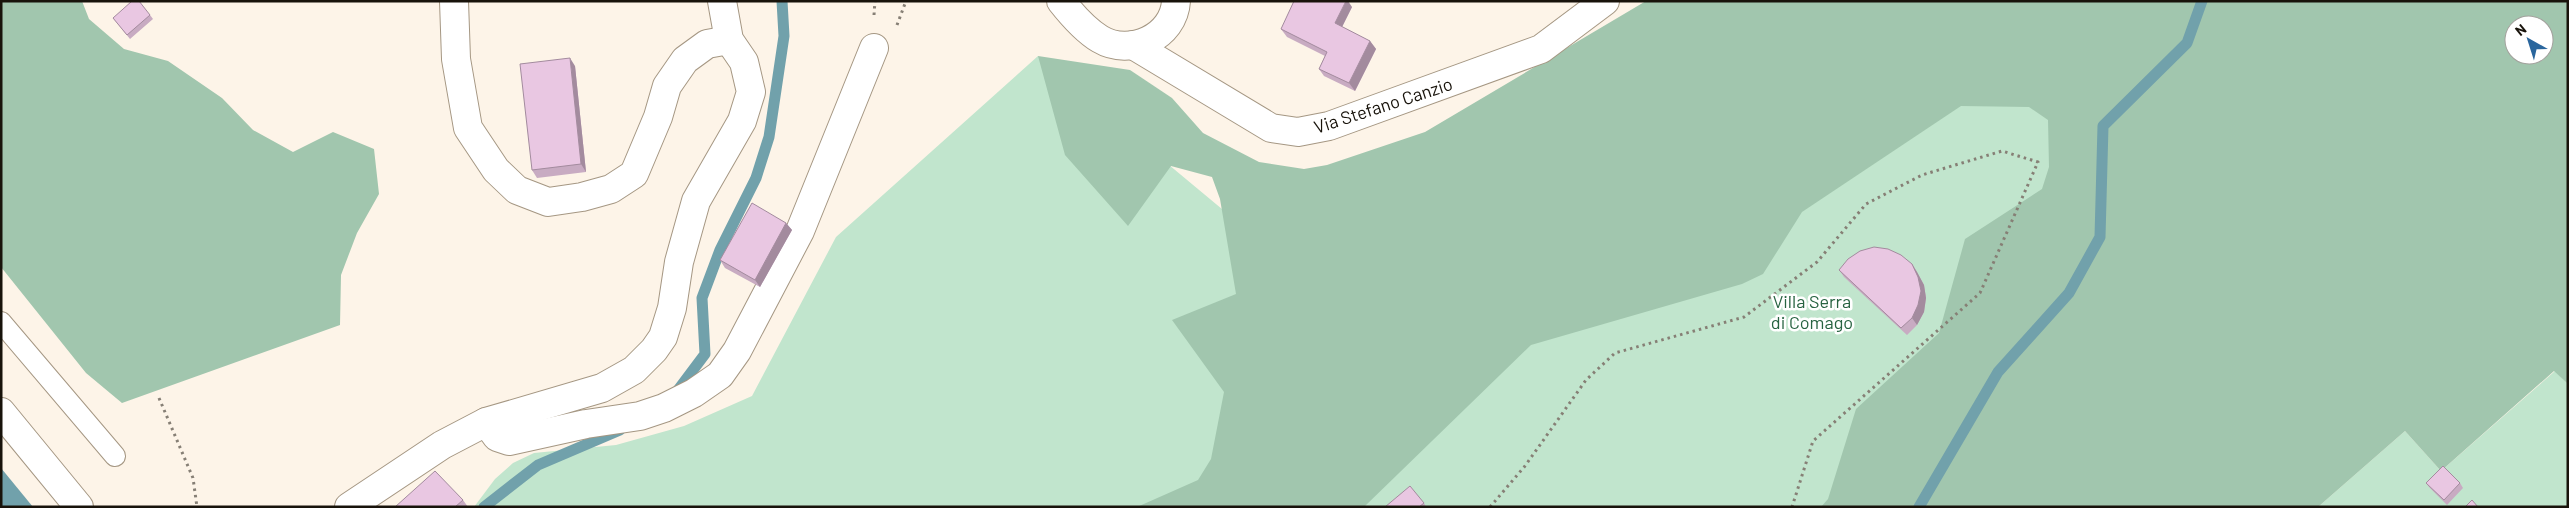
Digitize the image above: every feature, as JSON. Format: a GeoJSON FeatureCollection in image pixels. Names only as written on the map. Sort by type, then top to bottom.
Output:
{"type":"FeatureCollection","features":[{"type":"Feature","properties":{"kind":"street"},"geometry":{"type":"LineString","coordinates":[[454,1],[456,59],[468,128],[496,170],[517,190],[548,202],[582,198],[611,189],[634,174],[658,117],[667,86],[685,60],[707,44],[729,40]]}},
{"type":"Feature","properties":{"kind":"street"},"geometry":{"type":"LineString","coordinates":[[349,507],[442,445],[486,422],[602,388],[618,381],[643,362],[663,337],[672,308],[679,262],[696,201],[742,121],[751,92],[744,62],[729,40],[722,1]]}},
{"type":"Feature","properties":{"kind":"street"},"geometry":{"type":"LineString","coordinates":[[1061,1],[1078,21],[1100,39],[1116,45],[1133,45],[1155,38],[1170,24],[1176,1]]}},
{"type":"Feature","properties":{"kind":"street","name":"Via Stefano Canzio"},"geometry":{"type":"LineString","coordinates":[[1133,45],[1271,128],[1298,132],[1329,126],[1541,49],[1605,1]]}},
{"type":"Feature","properties":{"kind":"street"},"geometry":{"type":"LineString","coordinates":[[486,422],[497,437],[509,441],[586,424],[640,416],[679,400],[720,375],[737,351],[800,231],[874,48]]}},
{"type":"Feature","properties":{"kind":"street"},"geometry":{"type":"LineString","coordinates":[[1,412],[78,507]]}},
{"type":"Feature","properties":{"kind":"lane"},"geometry":{"type":"LineString","coordinates":[[1,322],[115,456]]}},
{"type":"Feature","properties":{"kind":"path"},"geometry":{"type":"LineString","coordinates":[[1490,507],[1525,466],[1586,380],[1615,353],[1744,317],[1817,262],[1866,204],[1922,175],[2002,151],[2038,162],[1980,293],[1813,441],[1792,507]]}},
{"type":"Feature","properties":{"kind":"path"},"geometry":{"type":"LineString","coordinates":[[159,398],[193,478],[197,507]]}},
{"type":"Feature","properties":{"kind":"green space"},"geometry":{"type":"Polygon","coordinates":[[[1,1],[82,1],[89,19],[124,49],[168,61],[222,98],[253,130],[293,152],[333,132],[374,149],[379,194],[357,233],[341,275],[340,325],[122,403],[86,373],[1,267],[1,1]]]}},
{"type":"Feature","properties":{"kind":"green space"},"geometry":{"type":"Polygon","coordinates":[[[1646,1],[2568,1],[2568,384],[2554,371],[2441,471],[2405,431],[2318,507],[1821,507],[1828,499],[1856,409],[1939,333],[1965,239],[2042,189],[2049,167],[2048,120],[2029,107],[1961,106],[1802,212],[1763,274],[1742,284],[1531,345],[1364,507],[1137,507],[1198,480],[1211,459],[1224,392],[1172,320],[1236,294],[1220,199],[1212,177],[1171,166],[1128,226],[1065,155],[1038,56],[1130,70],[1172,98],[1203,133],[1259,162],[1304,169],[1327,165],[1425,132],[1646,1]]]}},
{"type":"Feature","properties":{"kind":"green space","name":"Villa Serra di Comago"},"geometry":{"type":"Polygon","coordinates":[[[1038,56],[1240,224],[2102,65],[1925,507],[474,507],[495,479],[513,463],[534,453],[616,445],[684,426],[752,396],[836,237],[1038,56]]]}},
{"type":"Feature","properties":{"kind":"green space"},"geometry":{"type":"Polygon","coordinates":[[[2555,371],[2568,384],[2568,507],[2318,507],[2405,431],[2441,471],[2555,371]]]}},
{"type":"Feature","properties":{"kind":"water"},"geometry":{"type":"Polygon","coordinates":[[[1,468],[33,507],[1,507],[1,468]]]}},
{"type":"Feature","properties":{"kind":"building"},"geometry":{"type":"Polygon","coordinates":[[[132,1],[139,1],[150,15],[127,35],[113,18],[132,1]]]}},
{"type":"Feature","properties":{"kind":"building"},"geometry":{"type":"Polygon","coordinates":[[[1294,1],[1346,1],[1335,23],[1370,41],[1349,83],[1319,69],[1327,52],[1281,29],[1294,1]]]}},
{"type":"Feature","properties":{"kind":"building"},"geometry":{"type":"Polygon","coordinates":[[[570,58],[581,164],[532,170],[520,64],[570,58]]]}},
{"type":"Feature","properties":{"kind":"building"},"geometry":{"type":"Polygon","coordinates":[[[752,203],[786,223],[755,280],[720,260],[752,203]]]}},
{"type":"Feature","properties":{"kind":"building"},"geometry":{"type":"Polygon","coordinates":[[[1874,247],[1888,249],[1901,255],[1912,264],[1918,277],[1921,291],[1918,305],[1912,318],[1901,328],[1839,270],[1848,259],[1860,251],[1874,247]]]}},
{"type":"Feature","properties":{"kind":"building"},"geometry":{"type":"Polygon","coordinates":[[[2443,466],[2460,483],[2444,500],[2426,483],[2443,466]]]}},
{"type":"Feature","properties":{"kind":"building"},"geometry":{"type":"Polygon","coordinates":[[[435,471],[463,500],[455,507],[395,507],[435,471]]]}},
{"type":"Feature","properties":{"kind":"building"},"geometry":{"type":"Polygon","coordinates":[[[1410,486],[1424,503],[1419,507],[1385,507],[1410,486]]]}},
{"type":"Feature","properties":{"kind":"building"},"geometry":{"type":"Polygon","coordinates":[[[2472,500],[2478,507],[2465,507],[2472,500]]]}},
{"type":"Feature","properties":{"kind":"waterway"},"geometry":{"type":"LineString","coordinates":[[675,394],[705,354],[702,298],[720,250],[756,178],[769,137],[784,36],[782,1]]}},
{"type":"Feature","properties":{"kind":"waterway"},"geometry":{"type":"LineString","coordinates":[[1919,507],[1998,372],[2069,293],[2100,237],[2103,126],[2187,43],[2202,1]]}},
{"type":"Feature","properties":{"kind":"waterway"},"geometry":{"type":"LineString","coordinates":[[484,507],[538,465],[620,430]]}}]}
